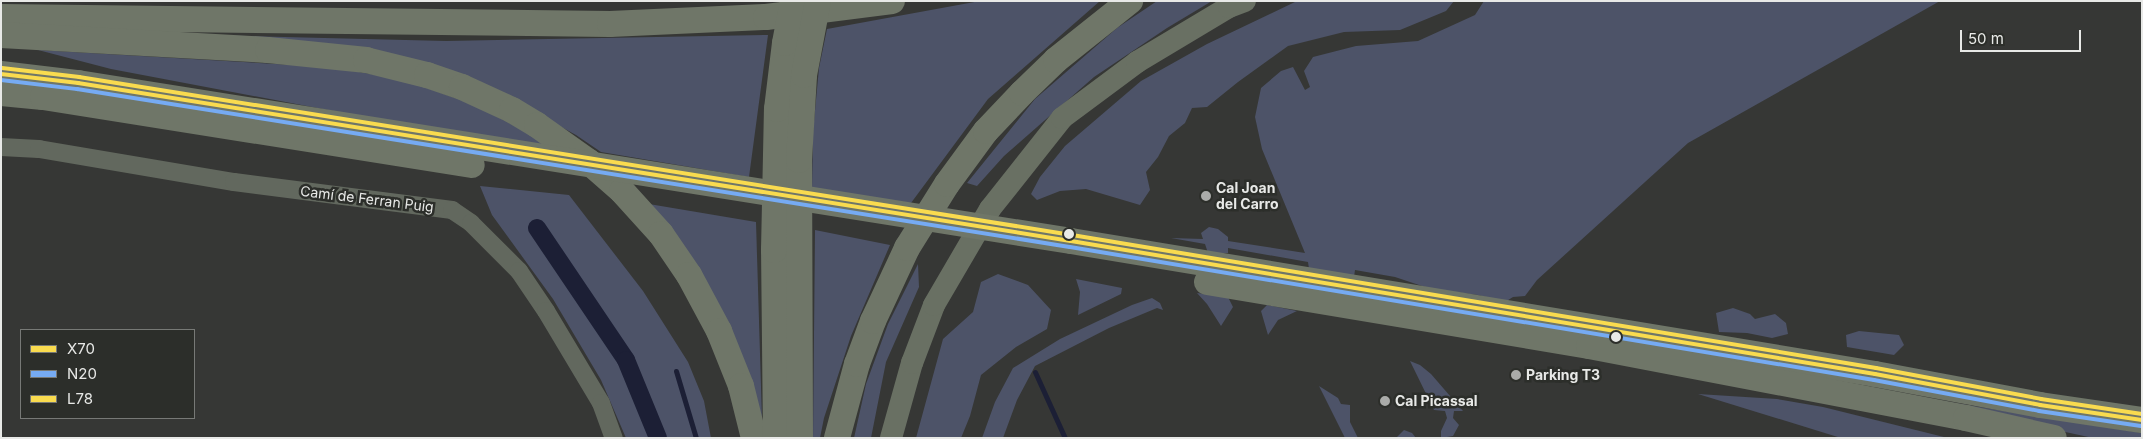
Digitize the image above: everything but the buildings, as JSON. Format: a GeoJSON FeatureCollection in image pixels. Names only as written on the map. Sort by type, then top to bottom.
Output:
{"type":"FeatureCollection","features":[{"type":"Feature","properties":{"kind":"highway"},"geometry":{"type":"LineString","coordinates":[[776,438],[786,252],[787,158],[803,93],[793,1]]}},
{"type":"Feature","properties":{"kind":"highway"},"geometry":{"type":"LineString","coordinates":[[797,42],[818,1]]}},
{"type":"Feature","properties":{"kind":"highway"},"geometry":{"type":"LineString","coordinates":[[1,17],[610,24],[766,17],[892,1]]}},
{"type":"Feature","properties":{"kind":"highway"},"geometry":{"type":"LineString","coordinates":[[837,438],[857,364],[873,321],[892,280],[927,214],[960,165],[986,132],[1056,60],[1130,1]]}},
{"type":"Feature","properties":{"kind":"highway"},"geometry":{"type":"LineString","coordinates":[[1,35],[259,49],[366,60],[427,75],[462,87],[512,110],[556,138],[604,176],[636,206],[674,253],[706,304],[723,339],[741,386],[754,438]]}},
{"type":"Feature","properties":{"kind":"highway"},"geometry":{"type":"LineString","coordinates":[[6,84],[116,89],[561,162],[1071,241],[1875,374],[2040,405],[2142,420]]}},
{"type":"Feature","properties":{"kind":"highway"},"geometry":{"type":"LineString","coordinates":[[6,84],[1589,346],[1842,394],[2054,438]]}},
{"type":"Feature","properties":{"kind":"highway"},"geometry":{"type":"LineString","coordinates":[[786,252],[800,438]]}},
{"type":"Feature","properties":{"kind":"highway"},"geometry":{"type":"LineString","coordinates":[[1875,374],[1937,379],[2142,405]]}},
{"type":"Feature","properties":{"kind":"highway"},"geometry":{"type":"LineString","coordinates":[[1842,394],[1988,438]]}},
{"type":"Feature","properties":{"kind":"main road"},"geometry":{"type":"LineString","coordinates":[[891,438],[912,363],[934,304],[990,209],[1062,118],[1136,62],[1229,7],[1245,1]]}},
{"type":"Feature","properties":{"kind":"street","name":"Camí de Ferran Puig"},"geometry":{"type":"LineString","coordinates":[[1,147],[39,149],[234,182],[452,210],[471,223],[519,271],[546,310],[601,403],[614,438]]}},
{"type":"Feature","properties":{"kind":"shaded area"},"geometry":{"type":"Polygon","coordinates":[[[980,1],[1100,1],[988,99],[911,203],[812,189],[813,132],[819,68],[827,29],[980,1]]]}},
{"type":"Feature","properties":{"kind":"shaded area"},"geometry":{"type":"Polygon","coordinates":[[[1157,1],[1212,1],[1167,28],[1094,77],[1004,156],[977,186],[967,183],[1035,99],[1117,28],[1157,1]]]}},
{"type":"Feature","properties":{"kind":"shaded area"},"geometry":{"type":"Polygon","coordinates":[[[1297,1],[1454,1],[1446,11],[1400,30],[1344,32],[1288,46],[1207,107],[1192,108],[1185,123],[1169,136],[1158,157],[1146,172],[1150,190],[1140,205],[1086,189],[1060,191],[1037,200],[1031,194],[1040,177],[1065,146],[1141,81],[1207,44],[1297,1]]]}},
{"type":"Feature","properties":{"kind":"shaded area"},"geometry":{"type":"Polygon","coordinates":[[[1484,1],[1940,1],[1688,143],[1537,280],[1525,296],[1513,297],[1505,302],[1478,295],[1431,289],[1395,277],[1355,270],[1354,277],[1309,269],[1308,262],[1228,248],[1228,253],[1208,253],[1205,244],[1171,238],[1203,239],[1201,233],[1209,227],[1218,229],[1228,237],[1228,241],[1305,253],[1262,149],[1255,117],[1261,88],[1281,71],[1293,67],[1305,90],[1310,87],[1304,71],[1313,57],[1356,46],[1418,41],[1475,15],[1484,1]]]}},
{"type":"Feature","properties":{"kind":"shaded area"},"geometry":{"type":"Polygon","coordinates":[[[206,35],[446,41],[768,35],[749,177],[601,152],[576,135],[488,87],[206,35]]]}},
{"type":"Feature","properties":{"kind":"shaded area"},"geometry":{"type":"Polygon","coordinates":[[[38,50],[328,67],[402,79],[472,104],[531,134],[550,149],[407,125],[111,69],[38,50]]]}},
{"type":"Feature","properties":{"kind":"shaded area"},"geometry":{"type":"Polygon","coordinates":[[[480,186],[569,195],[643,291],[688,362],[704,401],[711,438],[626,438],[601,380],[553,299],[492,215],[480,186]]]}},
{"type":"Feature","properties":{"kind":"shaded area"},"geometry":{"type":"Polygon","coordinates":[[[649,204],[756,222],[762,420],[649,204]]]}},
{"type":"Feature","properties":{"kind":"shaded area"},"geometry":{"type":"Polygon","coordinates":[[[815,230],[890,245],[851,336],[824,418],[820,438],[813,438],[815,230]]]}},
{"type":"Feature","properties":{"kind":"shaded area"},"geometry":{"type":"Polygon","coordinates":[[[918,264],[919,287],[886,362],[871,438],[854,438],[866,384],[888,324],[918,264]]]}},
{"type":"Feature","properties":{"kind":"shaded area"},"geometry":{"type":"Polygon","coordinates":[[[998,274],[1028,285],[1051,310],[1047,329],[1016,347],[981,375],[970,416],[961,438],[916,438],[943,339],[973,312],[981,282],[998,274]]]}},
{"type":"Feature","properties":{"kind":"shaded area"},"geometry":{"type":"Polygon","coordinates":[[[1076,279],[1122,288],[1121,294],[1078,315],[1080,292],[1076,279]]]}},
{"type":"Feature","properties":{"kind":"shaded area"},"geometry":{"type":"Polygon","coordinates":[[[1197,293],[1228,297],[1233,307],[1221,326],[1207,304],[1197,293]]]}},
{"type":"Feature","properties":{"kind":"shaded area"},"geometry":{"type":"Polygon","coordinates":[[[1152,298],[1160,303],[1163,310],[1157,308],[1109,328],[1035,366],[1017,400],[1003,438],[982,438],[995,402],[1013,368],[1060,339],[1132,305],[1152,298]]]}},
{"type":"Feature","properties":{"kind":"shaded area"},"geometry":{"type":"Polygon","coordinates":[[[1267,305],[1297,311],[1278,320],[1268,335],[1261,311],[1267,305]]]}},
{"type":"Feature","properties":{"kind":"shaded area"},"geometry":{"type":"Polygon","coordinates":[[[1733,308],[1750,314],[1755,319],[1775,314],[1786,323],[1788,334],[1772,338],[1747,333],[1719,332],[1716,313],[1733,308]]]}},
{"type":"Feature","properties":{"kind":"shaded area"},"geometry":{"type":"Polygon","coordinates":[[[1859,331],[1899,335],[1904,345],[1894,355],[1847,347],[1846,335],[1859,331]]]}},
{"type":"Feature","properties":{"kind":"shaded area"},"geometry":{"type":"Polygon","coordinates":[[[1410,361],[1420,365],[1431,374],[1463,411],[1454,411],[1453,418],[1459,425],[1453,436],[1441,438],[1441,431],[1447,418],[1445,411],[1434,410],[1410,361]]]}},
{"type":"Feature","properties":{"kind":"shaded area"},"geometry":{"type":"Polygon","coordinates":[[[1319,386],[1338,398],[1341,404],[1350,405],[1350,422],[1358,438],[1345,438],[1319,386]]]}},
{"type":"Feature","properties":{"kind":"shaded area"},"geometry":{"type":"Polygon","coordinates":[[[1874,390],[2142,433],[2142,438],[2093,438],[1874,390]]]}},
{"type":"Feature","properties":{"kind":"shaded area"},"geometry":{"type":"Polygon","coordinates":[[[1698,394],[1777,399],[1823,407],[1948,438],[1841,438],[1698,394]]]}},
{"type":"Feature","properties":{"kind":"shaded area"},"geometry":{"type":"Polygon","coordinates":[[[1404,430],[1412,433],[1416,438],[1396,438],[1404,430]]]}},
{"type":"Feature","properties":{"kind":"waterway"},"geometry":{"type":"LineString","coordinates":[[537,228],[626,360],[658,438]]}},
{"type":"Feature","properties":{"kind":"waterway"},"geometry":{"type":"LineString","coordinates":[[676,371],[696,438]]}},
{"type":"Feature","properties":{"kind":"waterway"},"geometry":{"type":"LineString","coordinates":[[1035,372],[1065,438]]}},
{"type":"Feature","properties":{"kind":"transit line","name":"L78"},"geometry":{"type":"LineString","coordinates":[[2,68],[79,77],[1072,235],[1876,368],[2041,399],[2142,414]]}},
{"type":"Feature","properties":{"kind":"transit line","name":"X70"},"geometry":{"type":"LineString","coordinates":[[1,74],[78,83],[1071,241],[1875,374],[2040,405],[2142,420]]}},
{"type":"Feature","properties":{"kind":"transit line","name":"N20"},"geometry":{"type":"LineString","coordinates":[[1,80],[77,89],[1070,247],[1874,380],[2039,411],[2141,426]]}},
{"type":"Feature","properties":{"kind":"place","name":"Cal Joan del Carro"},"geometry":{"type":"Point","coordinates":[1206,196]}},
{"type":"Feature","properties":{"kind":"place","name":"Parking T3"},"geometry":{"type":"Point","coordinates":[1516,375]}},
{"type":"Feature","properties":{"kind":"place","name":"Cal Picassal"},"geometry":{"type":"Point","coordinates":[1385,401]}}]}
